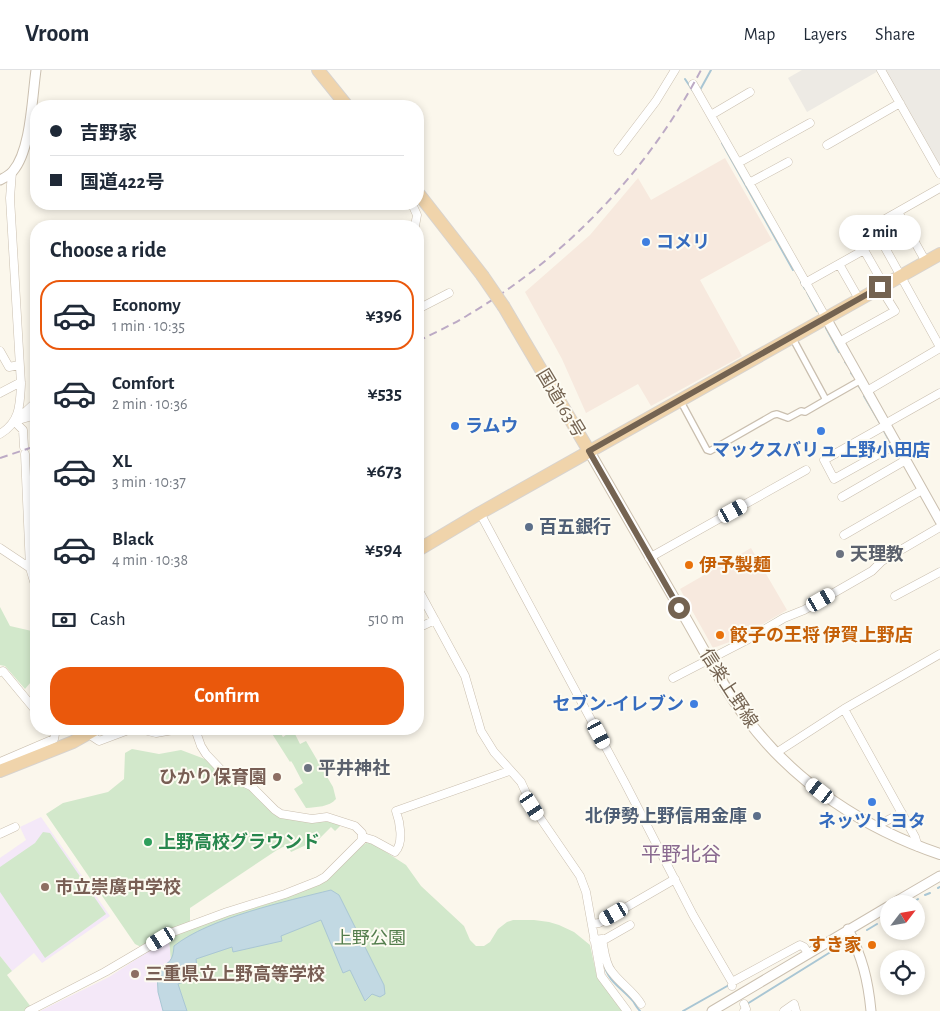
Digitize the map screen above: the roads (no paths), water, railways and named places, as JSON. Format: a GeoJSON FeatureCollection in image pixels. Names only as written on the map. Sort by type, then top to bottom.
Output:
{"type":"FeatureCollection","features":[{"type":"Feature","properties":{"kind":"highway"},"geometry":{"type":"LineString","coordinates":[[318,70],[342,100]]}},
{"type":"Feature","properties":{"kind":"highway","name":"国道163号"},"geometry":{"type":"LineString","coordinates":[[424,201],[482,275],[504,307],[589,451],[424,546]]}},
{"type":"Feature","properties":{"kind":"highway"},"geometry":{"type":"LineString","coordinates":[[589,451],[940,254]]}},
{"type":"Feature","properties":{"kind":"highway"},"geometry":{"type":"LineString","coordinates":[[0,771],[41,756],[85,735]]}},
{"type":"Feature","properties":{"kind":"main road","name":"信楽上野線"},"geometry":{"type":"LineString","coordinates":[[589,451],[649,558],[731,696],[748,720],[776,753],[799,775],[831,800],[876,826],[940,854]]}},
{"type":"Feature","properties":{"kind":"street"},"geometry":{"type":"LineString","coordinates":[[32,100],[36,70]]}},
{"type":"Feature","properties":{"kind":"street"},"geometry":{"type":"LineString","coordinates":[[618,151],[652,107],[675,70]]}},
{"type":"Feature","properties":{"kind":"street"},"geometry":{"type":"LineString","coordinates":[[881,70],[940,174]]}},
{"type":"Feature","properties":{"kind":"street"},"geometry":{"type":"LineString","coordinates":[[697,90],[940,522]]}},
{"type":"Feature","properties":{"kind":"street"},"geometry":{"type":"LineString","coordinates":[[710,115],[750,92]]}},
{"type":"Feature","properties":{"kind":"street"},"geometry":{"type":"LineString","coordinates":[[827,145],[900,103]]}},
{"type":"Feature","properties":{"kind":"street"},"geometry":{"type":"LineString","coordinates":[[0,180],[12,172],[19,162],[28,135],[30,119]]}},
{"type":"Feature","properties":{"kind":"street"},"geometry":{"type":"LineString","coordinates":[[738,164],[810,123]]}},
{"type":"Feature","properties":{"kind":"street"},"geometry":{"type":"LineString","coordinates":[[749,183],[788,162]]}},
{"type":"Feature","properties":{"kind":"street"},"geometry":{"type":"LineString","coordinates":[[12,172],[10,206],[20,382],[19,416],[23,430],[30,530]]}},
{"type":"Feature","properties":{"kind":"street"},"geometry":{"type":"LineString","coordinates":[[867,391],[940,348],[873,226],[940,188]]}},
{"type":"Feature","properties":{"kind":"street"},"geometry":{"type":"LineString","coordinates":[[898,212],[926,262]]}},
{"type":"Feature","properties":{"kind":"street"},"geometry":{"type":"LineString","coordinates":[[805,283],[864,250],[895,311],[839,342]]}},
{"type":"Feature","properties":{"kind":"street"},"geometry":{"type":"LineString","coordinates":[[839,264],[859,300]]}},
{"type":"Feature","properties":{"kind":"street"},"geometry":{"type":"LineString","coordinates":[[424,307],[449,292]]}},
{"type":"Feature","properties":{"kind":"street"},"geometry":{"type":"LineString","coordinates":[[792,337],[825,398],[824,401]]}},
{"type":"Feature","properties":{"kind":"street"},"geometry":{"type":"LineString","coordinates":[[0,353],[9,367],[19,365]]}},
{"type":"Feature","properties":{"kind":"street"},"geometry":{"type":"LineString","coordinates":[[680,400],[707,450],[710,451],[773,415],[777,414],[788,418],[801,410],[805,412],[861,380]]}},
{"type":"Feature","properties":{"kind":"street"},"geometry":{"type":"LineString","coordinates":[[0,393],[20,382]]}},
{"type":"Feature","properties":{"kind":"street"},"geometry":{"type":"LineString","coordinates":[[897,444],[834,479],[824,460],[940,393]]}},
{"type":"Feature","properties":{"kind":"street"},"geometry":{"type":"LineString","coordinates":[[0,434],[8,429],[30,407]]}},
{"type":"Feature","properties":{"kind":"street"},"geometry":{"type":"LineString","coordinates":[[19,416],[30,415]]}},
{"type":"Feature","properties":{"kind":"street"},"geometry":{"type":"LineString","coordinates":[[842,497],[906,460]]}},
{"type":"Feature","properties":{"kind":"street"},"geometry":{"type":"LineString","coordinates":[[649,558],[806,470]]}},
{"type":"Feature","properties":{"kind":"street"},"geometry":{"type":"LineString","coordinates":[[844,535],[922,490]]}},
{"type":"Feature","properties":{"kind":"street"},"geometry":{"type":"LineString","coordinates":[[480,513],[599,734],[693,915],[732,983],[800,946],[804,947],[808,953]]}},
{"type":"Feature","properties":{"kind":"street"},"geometry":{"type":"LineString","coordinates":[[673,678],[784,618],[804,610],[872,571],[882,561],[940,527]]}},
{"type":"Feature","properties":{"kind":"street"},"geometry":{"type":"LineString","coordinates":[[0,548],[30,568]]}},
{"type":"Feature","properties":{"kind":"street"},"geometry":{"type":"LineString","coordinates":[[895,596],[940,572]]}},
{"type":"Feature","properties":{"kind":"street"},"geometry":{"type":"LineString","coordinates":[[424,600],[465,676],[481,730],[494,752],[509,771],[521,782],[532,806],[580,876],[586,890],[592,924],[608,966],[611,972],[635,995],[641,1004]]}},
{"type":"Feature","properties":{"kind":"street"},"geometry":{"type":"LineString","coordinates":[[424,625],[435,620]]}},
{"type":"Feature","properties":{"kind":"street"},"geometry":{"type":"LineString","coordinates":[[776,753],[844,709],[940,654]]}},
{"type":"Feature","properties":{"kind":"street"},"geometry":{"type":"LineString","coordinates":[[0,672],[3,670],[30,703]]}},
{"type":"Feature","properties":{"kind":"street"},"geometry":{"type":"LineString","coordinates":[[844,709],[915,837],[918,846]]}},
{"type":"Feature","properties":{"kind":"street"},"geometry":{"type":"LineString","coordinates":[[0,762],[54,739],[55,735]]}},
{"type":"Feature","properties":{"kind":"street"},"geometry":{"type":"LineString","coordinates":[[93,735],[99,741],[115,735]]}},
{"type":"Feature","properties":{"kind":"street"},"geometry":{"type":"LineString","coordinates":[[197,735],[206,754],[224,774],[251,786],[274,810],[281,814],[312,819],[327,817],[355,826],[362,833],[363,837],[373,840],[394,852],[398,850],[400,842],[396,810],[509,771]]}},
{"type":"Feature","properties":{"kind":"street"},"geometry":{"type":"LineString","coordinates":[[876,826],[902,813]]}},
{"type":"Feature","properties":{"kind":"street"},"geometry":{"type":"LineString","coordinates":[[0,834],[15,827]]}},
{"type":"Feature","properties":{"kind":"street"},"geometry":{"type":"LineString","coordinates":[[29,1011],[105,972],[173,932],[318,882],[360,843],[363,837]]}},
{"type":"Feature","properties":{"kind":"street"},"geometry":{"type":"LineString","coordinates":[[907,895],[940,876]]}},
{"type":"Feature","properties":{"kind":"street"},"geometry":{"type":"LineString","coordinates":[[592,924],[598,923],[675,879]]}},
{"type":"Feature","properties":{"kind":"street"},"geometry":{"type":"LineString","coordinates":[[712,1011],[880,911]]}},
{"type":"Feature","properties":{"kind":"street"},"geometry":{"type":"LineString","coordinates":[[598,940],[630,925]]}},
{"type":"Feature","properties":{"kind":"street"},"geometry":{"type":"LineString","coordinates":[[848,929],[860,954],[869,987],[871,1011]]}},
{"type":"Feature","properties":{"kind":"street"},"geometry":{"type":"LineString","coordinates":[[598,940],[601,976],[627,1011]]}},
{"type":"Feature","properties":{"kind":"street"},"geometry":{"type":"LineString","coordinates":[[784,1011],[794,1004],[796,1011]]}},
{"type":"Feature","properties":{"kind":"water"},"geometry":{"type":"Polygon","coordinates":[[[331,890],[339,895],[384,985],[385,994],[380,997],[372,994],[365,1001],[350,970],[343,973],[321,920],[281,936],[282,941],[233,952],[232,947],[196,959],[198,976],[178,984],[187,1011],[163,1011],[158,992],[157,970],[170,961],[174,946],[189,936],[227,919],[271,905],[331,890]]]}},
{"type":"Feature","properties":{"kind":"waterway"},"geometry":{"type":"LineString","coordinates":[[700,90],[711,70]]}},
{"type":"Feature","properties":{"kind":"waterway"},"geometry":{"type":"LineString","coordinates":[[685,79],[693,91]]}},
{"type":"Feature","properties":{"kind":"waterway"},"geometry":{"type":"LineString","coordinates":[[722,143],[793,270]]}},
{"type":"Feature","properties":{"kind":"waterway"},"geometry":{"type":"LineString","coordinates":[[801,282],[805,289]]}},
{"type":"Feature","properties":{"kind":"waterway"},"geometry":{"type":"LineString","coordinates":[[807,292],[817,311]]}},
{"type":"Feature","properties":{"kind":"waterway"},"geometry":{"type":"LineString","coordinates":[[826,328],[839,352]]}},
{"type":"Feature","properties":{"kind":"waterway"},"geometry":{"type":"LineString","coordinates":[[845,362],[848,366]]}},
{"type":"Feature","properties":{"kind":"waterway"},"geometry":{"type":"LineString","coordinates":[[851,373],[854,377]]}},
{"type":"Feature","properties":{"kind":"waterway"},"geometry":{"type":"LineString","coordinates":[[858,385],[862,391]]}},
{"type":"Feature","properties":{"kind":"waterway"},"geometry":{"type":"LineString","coordinates":[[864,396],[881,425]]}},
{"type":"Feature","properties":{"kind":"waterway"},"geometry":{"type":"LineString","coordinates":[[883,429],[891,444]]}},
{"type":"Feature","properties":{"kind":"waterway"},"geometry":{"type":"LineString","coordinates":[[894,448],[899,457]]}},
{"type":"Feature","properties":{"kind":"waterway"},"geometry":{"type":"LineString","coordinates":[[925,895],[930,893]]}},
{"type":"Feature","properties":{"kind":"waterway"},"geometry":{"type":"LineString","coordinates":[[867,930],[877,924]]}},
{"type":"Feature","properties":{"kind":"waterway"},"geometry":{"type":"LineString","coordinates":[[747,1004],[837,948]]}},
{"type":"Feature","properties":{"kind":"waterway"},"geometry":{"type":"LineString","coordinates":[[604,964],[612,980],[633,1001],[640,1011]]}},
{"type":"Feature","properties":{"kind":"waterway"},"geometry":{"type":"LineString","coordinates":[[683,1011],[729,985]]}},
{"type":"Feature","properties":{"kind":"railway"},"geometry":{"type":"LineString","coordinates":[[424,338],[462,319],[504,292],[571,239],[630,177],[680,107],[701,70]]}},
{"type":"Feature","properties":{"kind":"railway"},"geometry":{"type":"LineString","coordinates":[[0,458],[30,448]]}},
{"type":"Feature","properties":{"kind":"place","name":"コメリ"},"geometry":{"type":"Point","coordinates":[646,242]}},
{"type":"Feature","properties":{"kind":"place","name":"ラムウ"},"geometry":{"type":"Point","coordinates":[455,426]}},
{"type":"Feature","properties":{"kind":"place","name":"マックスバリュ 上野小田店"},"geometry":{"type":"Point","coordinates":[821,431]}},
{"type":"Feature","properties":{"kind":"place","name":"百五銀行"},"geometry":{"type":"Point","coordinates":[529,527]}},
{"type":"Feature","properties":{"kind":"place","name":"天理教"},"geometry":{"type":"Point","coordinates":[840,554]}},
{"type":"Feature","properties":{"kind":"place","name":"伊予製麺"},"geometry":{"type":"Point","coordinates":[689,565]}},
{"type":"Feature","properties":{"kind":"place","name":"餃子の王将 伊賀上野店"},"geometry":{"type":"Point","coordinates":[720,635]}},
{"type":"Feature","properties":{"kind":"place","name":"セブン-イレブン"},"geometry":{"type":"Point","coordinates":[694,704]}},
{"type":"Feature","properties":{"kind":"place","name":"平井神社"},"geometry":{"type":"Point","coordinates":[308,768]}},
{"type":"Feature","properties":{"kind":"place","name":"ひかり保育園"},"geometry":{"type":"Point","coordinates":[277,777]}},
{"type":"Feature","properties":{"kind":"place","name":"ネッツトヨタ"},"geometry":{"type":"Point","coordinates":[872,802]}},
{"type":"Feature","properties":{"kind":"place","name":"北伊勢上野信用金庫"},"geometry":{"type":"Point","coordinates":[757,816]}},
{"type":"Feature","properties":{"kind":"place","name":"上野高校グラウンド"},"geometry":{"type":"Point","coordinates":[148,842]}},
{"type":"Feature","properties":{"kind":"place","name":"市立崇廣中学校"},"geometry":{"type":"Point","coordinates":[45,887]}},
{"type":"Feature","properties":{"kind":"place","name":"すき家"},"geometry":{"type":"Point","coordinates":[872,945]}},
{"type":"Feature","properties":{"kind":"place","name":"三重県立上野高等学校"},"geometry":{"type":"Point","coordinates":[135,974]}},
{"type":"Feature","properties":{"kind":"district","name":"平野北谷"},"geometry":{"type":"Point","coordinates":[681,854]}},
{"type":"Feature","properties":{"kind":"park label","name":"上野公園"},"geometry":{"type":"Point","coordinates":[370,938]}}]}
